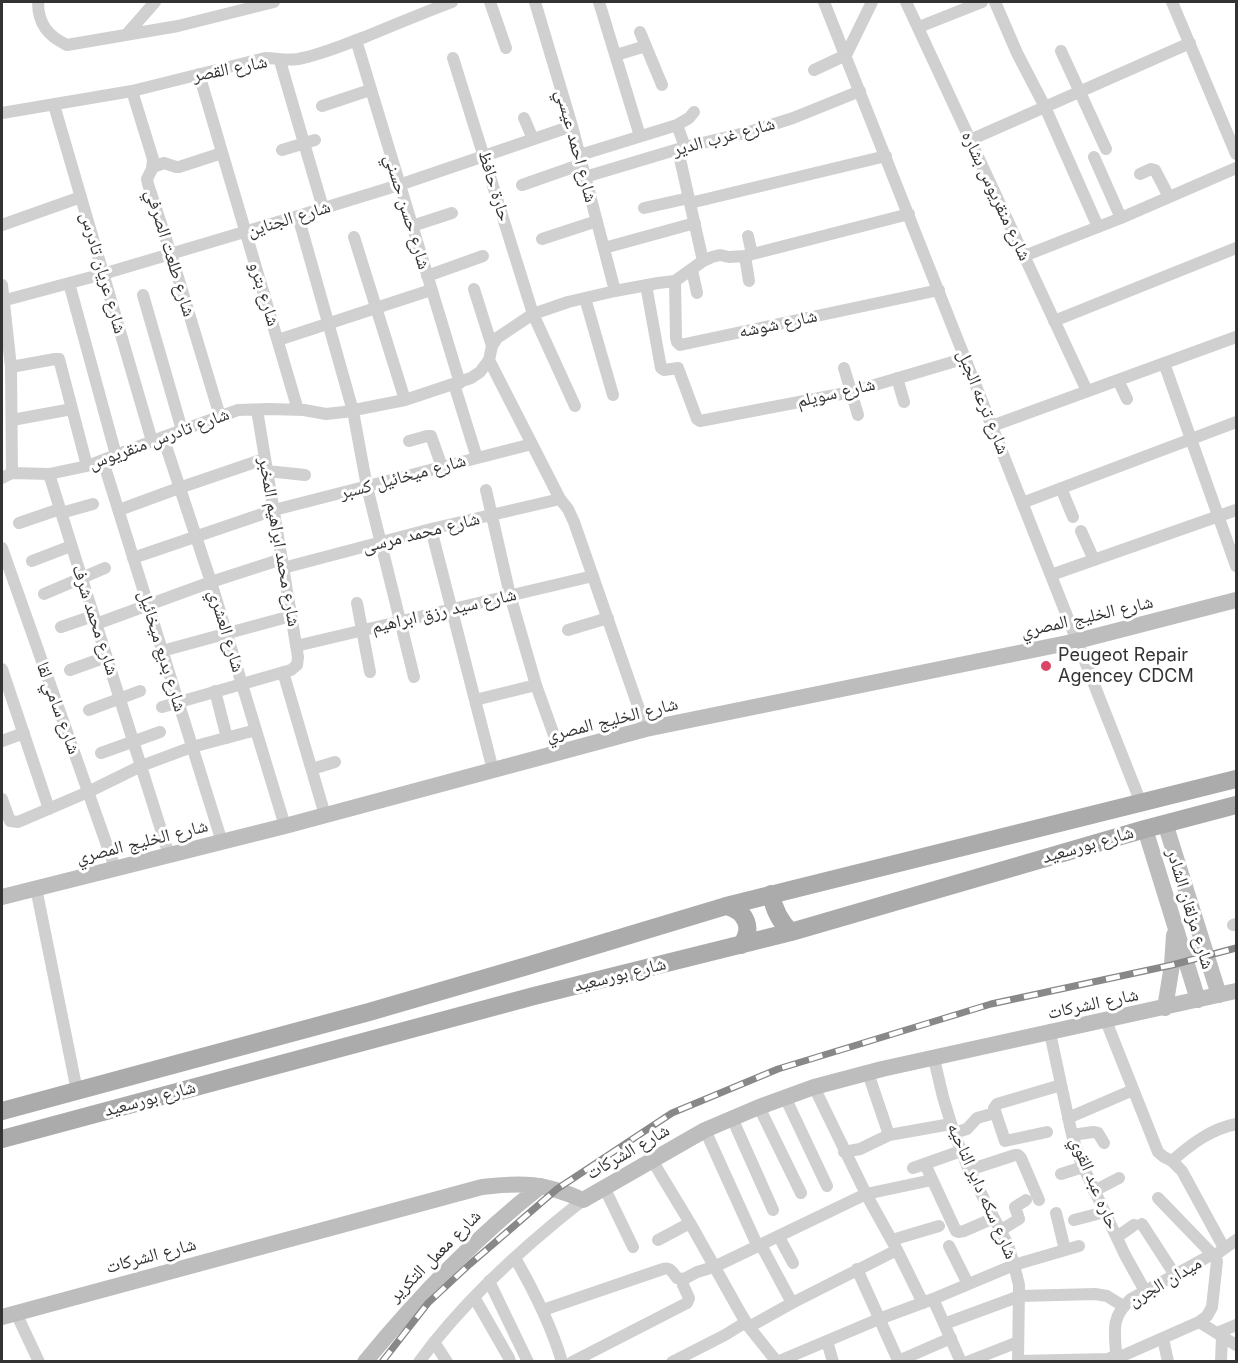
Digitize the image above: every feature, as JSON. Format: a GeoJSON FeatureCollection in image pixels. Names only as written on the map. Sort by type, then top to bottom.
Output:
{"type":"FeatureCollection","features":[{"type":"Feature","properties":{"kind":"main road","name":"شارع بورسعيد"},"geometry":{"type":"LineString","coordinates":[[2,1111],[369,1012],[726,906],[1236,779]]}},
{"type":"Feature","properties":{"kind":"main road","name":"شارع بورسعيد"},"geometry":{"type":"LineString","coordinates":[[2,1139],[534,996],[791,932],[1165,823],[1236,805]]}},
{"type":"Feature","properties":{"kind":"main road"},"geometry":{"type":"LineString","coordinates":[[771,894],[779,920],[791,932]]}},
{"type":"Feature","properties":{"kind":"main road"},"geometry":{"type":"LineString","coordinates":[[726,906],[740,911],[747,924],[746,939],[741,945]]}},
{"type":"Feature","properties":{"kind":"main road"},"geometry":{"type":"LineString","coordinates":[[527,966],[534,996]]}},
{"type":"Feature","properties":{"kind":"street"},"geometry":{"type":"LineString","coordinates":[[38,2],[41,21],[48,34],[67,45],[178,26],[274,2]]}},
{"type":"Feature","properties":{"kind":"street"},"geometry":{"type":"LineString","coordinates":[[126,35],[154,2]]}},
{"type":"Feature","properties":{"kind":"street","name":"شارع القصر"},"geometry":{"type":"LineString","coordinates":[[2,113],[132,91],[265,58],[280,61],[298,59],[321,53],[452,2]]}},
{"type":"Feature","properties":{"kind":"street"},"geometry":{"type":"LineString","coordinates":[[490,2],[506,48]]}},
{"type":"Feature","properties":{"kind":"street","name":"شارع احمد عيسي"},"geometry":{"type":"LineString","coordinates":[[535,2],[572,126],[615,291]]}},
{"type":"Feature","properties":{"kind":"street"},"geometry":{"type":"LineString","coordinates":[[599,2],[640,136]]}},
{"type":"Feature","properties":{"kind":"street","name":"شارع ترعه الجبل"},"geometry":{"type":"LineString","coordinates":[[824,2],[1141,803]]}},
{"type":"Feature","properties":{"kind":"street"},"geometry":{"type":"LineString","coordinates":[[814,70],[846,56],[872,2]]}},
{"type":"Feature","properties":{"kind":"street","name":"شارع منقريوس بشاره"},"geometry":{"type":"LineString","coordinates":[[906,2],[1087,391]]}},
{"type":"Feature","properties":{"kind":"street"},"geometry":{"type":"LineString","coordinates":[[918,27],[982,2]]}},
{"type":"Feature","properties":{"kind":"street"},"geometry":{"type":"LineString","coordinates":[[995,2],[1098,227]]}},
{"type":"Feature","properties":{"kind":"street"},"geometry":{"type":"LineString","coordinates":[[1172,2],[1236,154]]}},
{"type":"Feature","properties":{"kind":"street"},"geometry":{"type":"LineString","coordinates":[[640,32],[662,85]]}},
{"type":"Feature","properties":{"kind":"street","name":"شارع حسن حسني"},"geometry":{"type":"LineString","coordinates":[[356,40],[427,276],[477,458]]}},
{"type":"Feature","properties":{"kind":"street"},"geometry":{"type":"LineString","coordinates":[[970,140],[1190,43]]}},
{"type":"Feature","properties":{"kind":"street"},"geometry":{"type":"LineString","coordinates":[[616,55],[646,46]]}},
{"type":"Feature","properties":{"kind":"street"},"geometry":{"type":"LineString","coordinates":[[1061,51],[1106,148]]}},
{"type":"Feature","properties":{"kind":"street","name":"حارة حافظ"},"geometry":{"type":"LineString","coordinates":[[453,58],[533,314],[575,406]]}},
{"type":"Feature","properties":{"kind":"street"},"geometry":{"type":"LineString","coordinates":[[280,61],[309,141],[323,208]]}},
{"type":"Feature","properties":{"kind":"street","name":"شارع بترو"},"geometry":{"type":"LineString","coordinates":[[199,74],[298,410]]}},
{"type":"Feature","properties":{"kind":"street"},"geometry":{"type":"LineString","coordinates":[[321,106],[370,90]]}},
{"type":"Feature","properties":{"kind":"street","name":"شارع طلعت الصرفي"},"geometry":{"type":"LineString","coordinates":[[132,91],[153,159],[153,167],[147,179],[148,184],[220,416]]}},
{"type":"Feature","properties":{"kind":"street","name":"شارع غرب الدير"},"geometry":{"type":"LineString","coordinates":[[582,166],[681,148],[749,132],[793,118],[860,91]]}},
{"type":"Feature","properties":{"kind":"street","name":"شارع عريان تادرس"},"geometry":{"type":"LineString","coordinates":[[54,105],[103,274],[158,439]]}},
{"type":"Feature","properties":{"kind":"street"},"geometry":{"type":"LineString","coordinates":[[522,185],[582,166],[640,136],[677,125],[694,112]]}},
{"type":"Feature","properties":{"kind":"street"},"geometry":{"type":"LineString","coordinates":[[524,118],[533,140]]}},
{"type":"Feature","properties":{"kind":"street"},"geometry":{"type":"LineString","coordinates":[[677,125],[703,261]]}},
{"type":"Feature","properties":{"kind":"street","name":"شارع الجناين"},"geometry":{"type":"LineString","coordinates":[[2,300],[103,274],[298,216],[399,185],[572,126]]}},
{"type":"Feature","properties":{"kind":"street"},"geometry":{"type":"LineString","coordinates":[[282,150],[309,141]]}},
{"type":"Feature","properties":{"kind":"street"},"geometry":{"type":"LineString","coordinates":[[153,167],[164,163],[179,167],[222,153]]}},
{"type":"Feature","properties":{"kind":"street"},"geometry":{"type":"LineString","coordinates":[[644,208],[690,200],[886,156]]}},
{"type":"Feature","properties":{"kind":"street"},"geometry":{"type":"LineString","coordinates":[[1094,158],[1121,218]]}},
{"type":"Feature","properties":{"kind":"street"},"geometry":{"type":"LineString","coordinates":[[1024,256],[1121,218],[1236,168]]}},
{"type":"Feature","properties":{"kind":"street"},"geometry":{"type":"LineString","coordinates":[[1140,174],[1155,170],[1169,197]]}},
{"type":"Feature","properties":{"kind":"street"},"geometry":{"type":"LineString","coordinates":[[2,225],[81,197]]}},
{"type":"Feature","properties":{"kind":"street"},"geometry":{"type":"LineString","coordinates":[[412,226],[452,213]]}},
{"type":"Feature","properties":{"kind":"street"},"geometry":{"type":"LineString","coordinates":[[646,729],[574,522],[489,360],[492,346],[497,338],[533,314],[615,291],[675,281],[703,261],[720,255],[729,257],[748,255],[909,214]]}},
{"type":"Feature","properties":{"kind":"street"},"geometry":{"type":"LineString","coordinates":[[298,216],[353,411],[367,487],[414,677]]}},
{"type":"Feature","properties":{"kind":"street"},"geometry":{"type":"LineString","coordinates":[[542,239],[597,221]]}},
{"type":"Feature","properties":{"kind":"street"},"geometry":{"type":"LineString","coordinates":[[604,248],[695,223]]}},
{"type":"Feature","properties":{"kind":"street"},"geometry":{"type":"LineString","coordinates":[[748,236],[749,281]]}},
{"type":"Feature","properties":{"kind":"street"},"geometry":{"type":"LineString","coordinates":[[354,237],[405,400]]}},
{"type":"Feature","properties":{"kind":"street"},"geometry":{"type":"LineString","coordinates":[[1054,321],[1236,248]]}},
{"type":"Feature","properties":{"kind":"street"},"geometry":{"type":"LineString","coordinates":[[427,276],[483,256]]}},
{"type":"Feature","properties":{"kind":"street"},"geometry":{"type":"LineString","coordinates":[[692,270],[697,293]]}},
{"type":"Feature","properties":{"kind":"street"},"geometry":{"type":"LineString","coordinates":[[646,285],[661,368],[678,368],[683,364],[680,345],[676,338],[675,281]]}},
{"type":"Feature","properties":{"kind":"street"},"geometry":{"type":"LineString","coordinates":[[69,283],[116,455]]}},
{"type":"Feature","properties":{"kind":"street"},"geometry":{"type":"LineString","coordinates":[[2,285],[11,367],[12,420],[7,476]]}},
{"type":"Feature","properties":{"kind":"street"},"geometry":{"type":"LineString","coordinates":[[474,289],[492,346]]}},
{"type":"Feature","properties":{"kind":"street"},"geometry":{"type":"LineString","coordinates":[[278,340],[431,290]]}},
{"type":"Feature","properties":{"kind":"street","name":"شارع شوشه"},"geometry":{"type":"LineString","coordinates":[[680,345],[939,290]]}},
{"type":"Feature","properties":{"kind":"street"},"geometry":{"type":"LineString","coordinates":[[143,296],[182,430]]}},
{"type":"Feature","properties":{"kind":"street"},"geometry":{"type":"LineString","coordinates":[[585,298],[613,395]]}},
{"type":"Feature","properties":{"kind":"street"},"geometry":{"type":"LineString","coordinates":[[992,426],[1236,337]]}},
{"type":"Feature","properties":{"kind":"street","name":"شارع سويلم"},"geometry":{"type":"LineString","coordinates":[[678,368],[697,418],[704,422],[851,392],[966,358]]}},
{"type":"Feature","properties":{"kind":"street"},"geometry":{"type":"LineString","coordinates":[[11,367],[59,359],[87,466]]}},
{"type":"Feature","properties":{"kind":"street","name":"شارع تادرس منقريوس"},"geometry":{"type":"LineString","coordinates":[[7,476],[49,474],[87,466],[238,410],[298,410],[326,414],[405,400],[471,378],[480,372],[489,360]]}},
{"type":"Feature","properties":{"kind":"street"},"geometry":{"type":"LineString","coordinates":[[1164,363],[1236,566]]}},
{"type":"Feature","properties":{"kind":"street"},"geometry":{"type":"LineString","coordinates":[[844,368],[858,415]]}},
{"type":"Feature","properties":{"kind":"street"},"geometry":{"type":"LineString","coordinates":[[897,378],[904,402]]}},
{"type":"Feature","properties":{"kind":"street"},"geometry":{"type":"LineString","coordinates":[[1118,380],[1127,399]]}},
{"type":"Feature","properties":{"kind":"street"},"geometry":{"type":"LineString","coordinates":[[12,420],[72,409]]}},
{"type":"Feature","properties":{"kind":"street","name":"شارع محمد ابراهيم المخبر"},"geometry":{"type":"LineString","coordinates":[[257,410],[298,662],[287,671]]}},
{"type":"Feature","properties":{"kind":"street"},"geometry":{"type":"LineString","coordinates":[[1022,503],[1236,422]]}},
{"type":"Feature","properties":{"kind":"street"},"geometry":{"type":"LineString","coordinates":[[409,441],[427,435],[431,436],[442,467]]}},
{"type":"Feature","properties":{"kind":"street","name":"شارع العشري"},"geometry":{"type":"LineString","coordinates":[[158,439],[196,536],[285,826]]}},
{"type":"Feature","properties":{"kind":"street","name":"شارع ميخائيل كسبر"},"geometry":{"type":"LineString","coordinates":[[133,558],[273,510],[532,444]]}},
{"type":"Feature","properties":{"kind":"street","name":"شارع بديع ميخائيل"},"geometry":{"type":"LineString","coordinates":[[103,461],[222,842]]}},
{"type":"Feature","properties":{"kind":"street"},"geometry":{"type":"LineString","coordinates":[[119,510],[179,488],[266,465],[305,475]]}},
{"type":"Feature","properties":{"kind":"street","name":"شارع محمد شرف"},"geometry":{"type":"LineString","coordinates":[[49,474],[169,855]]}},
{"type":"Feature","properties":{"kind":"street"},"geometry":{"type":"LineString","coordinates":[[1061,488],[1073,517]]}},
{"type":"Feature","properties":{"kind":"street"},"geometry":{"type":"LineString","coordinates":[[486,490],[510,595],[536,685],[560,752]]}},
{"type":"Feature","properties":{"kind":"street","name":"شارع محمد مرسى"},"geometry":{"type":"LineString","coordinates":[[61,627],[95,620],[211,582],[282,563],[381,543],[560,499]]}},
{"type":"Feature","properties":{"kind":"street"},"geometry":{"type":"LineString","coordinates":[[19,523],[93,504]]}},
{"type":"Feature","properties":{"kind":"street"},"geometry":{"type":"LineString","coordinates":[[1051,575],[1236,510]]}},
{"type":"Feature","properties":{"kind":"street"},"geometry":{"type":"LineString","coordinates":[[431,529],[493,770]]}},
{"type":"Feature","properties":{"kind":"street"},"geometry":{"type":"LineString","coordinates":[[1081,531],[1094,560]]}},
{"type":"Feature","properties":{"kind":"street"},"geometry":{"type":"LineString","coordinates":[[32,561],[71,546]]}},
{"type":"Feature","properties":{"kind":"street","name":"شارع سامي لقا"},"geometry":{"type":"LineString","coordinates":[[2,548],[115,868]]}},
{"type":"Feature","properties":{"kind":"street"},"geometry":{"type":"LineString","coordinates":[[44,594],[105,568]]}},
{"type":"Feature","properties":{"kind":"street","name":"شارع سيد رزق ابراهيم"},"geometry":{"type":"LineString","coordinates":[[296,646],[593,576]]}},
{"type":"Feature","properties":{"kind":"street","name":"شارع الخليج المصري"},"geometry":{"type":"LineString","coordinates":[[2,897],[285,826],[646,729],[1077,641],[1236,600]]}},
{"type":"Feature","properties":{"kind":"street"},"geometry":{"type":"LineString","coordinates":[[357,603],[370,672]]}},
{"type":"Feature","properties":{"kind":"street"},"geometry":{"type":"LineString","coordinates":[[162,651],[291,616]]}},
{"type":"Feature","properties":{"kind":"street"},"geometry":{"type":"LineString","coordinates":[[568,630],[608,618]]}},
{"type":"Feature","properties":{"kind":"street"},"geometry":{"type":"LineString","coordinates":[[70,670],[106,657]]}},
{"type":"Feature","properties":{"kind":"street"},"geometry":{"type":"LineString","coordinates":[[2,669],[49,809]]}},
{"type":"Feature","properties":{"kind":"street"},"geometry":{"type":"LineString","coordinates":[[162,707],[287,671],[326,815]]}},
{"type":"Feature","properties":{"kind":"street"},"geometry":{"type":"LineString","coordinates":[[475,700],[536,685]]}},
{"type":"Feature","properties":{"kind":"street"},"geometry":{"type":"LineString","coordinates":[[89,710],[140,691]]}},
{"type":"Feature","properties":{"kind":"street"},"geometry":{"type":"LineString","coordinates":[[215,691],[227,738]]}},
{"type":"Feature","properties":{"kind":"street"},"geometry":{"type":"LineString","coordinates":[[2,800],[10,821],[18,822],[141,766],[192,747],[256,730]]}},
{"type":"Feature","properties":{"kind":"street"},"geometry":{"type":"LineString","coordinates":[[101,753],[160,732]]}},
{"type":"Feature","properties":{"kind":"street"},"geometry":{"type":"LineString","coordinates":[[2,741],[24,733]]}},
{"type":"Feature","properties":{"kind":"street"},"geometry":{"type":"LineString","coordinates":[[312,769],[335,762]]}},
{"type":"Feature","properties":{"kind":"street","name":"شارع مزلقان الشادر"},"geometry":{"type":"LineString","coordinates":[[1165,823],[1219,995]]}},
{"type":"Feature","properties":{"kind":"street","name":"شارع مزلقان الشادر"},"geometry":{"type":"LineString","coordinates":[[1145,829],[1198,1000]]}},
{"type":"Feature","properties":{"kind":"street"},"geometry":{"type":"LineString","coordinates":[[1163,887],[1184,882]]}},
{"type":"Feature","properties":{"kind":"street"},"geometry":{"type":"LineString","coordinates":[[36,888],[77,1091]]}},
{"type":"Feature","properties":{"kind":"street"},"geometry":{"type":"LineString","coordinates":[[1165,1008],[1172,965],[1175,925]]}},
{"type":"Feature","properties":{"kind":"street","name":"شارع الشركات"},"geometry":{"type":"LineString","coordinates":[[9,1315],[482,1187],[512,1183],[541,1186],[565,1192],[583,1200],[705,1130],[785,1097],[868,1073],[1236,991]]}},
{"type":"Feature","properties":{"kind":"street"},"geometry":{"type":"LineString","coordinates":[[1106,1021],[1158,1152],[1182,1171],[1224,1248]]}},
{"type":"Feature","properties":{"kind":"street","name":"حاره عبد القوي"},"geometry":{"type":"LineString","coordinates":[[1050,1033],[1072,1136],[1083,1167],[1145,1291]]}},
{"type":"Feature","properties":{"kind":"street","name":"شارع سكه داير الناحيه"},"geometry":{"type":"LineString","coordinates":[[934,1059],[943,1097],[961,1151],[1008,1245],[1014,1265],[1020,1296],[1018,1361]]}},
{"type":"Feature","properties":{"kind":"street"},"geometry":{"type":"LineString","coordinates":[[868,1073],[889,1135]]}},
{"type":"Feature","properties":{"kind":"street"},"geometry":{"type":"LineString","coordinates":[[1047,1132],[1007,1141],[1004,1139],[994,1108],[995,1105],[1061,1085]]}},
{"type":"Feature","properties":{"kind":"street"},"geometry":{"type":"LineString","coordinates":[[814,1088],[866,1194],[894,1245],[944,1324],[961,1362]]}},
{"type":"Feature","properties":{"kind":"street"},"geometry":{"type":"LineString","coordinates":[[1068,1118],[1133,1090]]}},
{"type":"Feature","properties":{"kind":"street"},"geometry":{"type":"LineString","coordinates":[[785,1097],[827,1186]]}},
{"type":"Feature","properties":{"kind":"street"},"geometry":{"type":"LineString","coordinates":[[759,1107],[801,1193]]}},
{"type":"Feature","properties":{"kind":"street"},"geometry":{"type":"LineString","coordinates":[[844,1152],[860,1149],[889,1135],[967,1129],[977,1118],[995,1113]]}},
{"type":"Feature","properties":{"kind":"street"},"geometry":{"type":"LineString","coordinates":[[732,1118],[773,1210]]}},
{"type":"Feature","properties":{"kind":"street"},"geometry":{"type":"LineString","coordinates":[[1172,1161],[1189,1146],[1209,1134],[1236,1124]]}},
{"type":"Feature","properties":{"kind":"street"},"geometry":{"type":"LineString","coordinates":[[705,1130],[759,1246],[792,1303]]}},
{"type":"Feature","properties":{"kind":"street"},"geometry":{"type":"LineString","coordinates":[[1072,1136],[1098,1133],[1104,1143]]}},
{"type":"Feature","properties":{"kind":"street"},"geometry":{"type":"LineString","coordinates":[[1009,1141],[1015,1155]]}},
{"type":"Feature","properties":{"kind":"street"},"geometry":{"type":"LineString","coordinates":[[961,1151],[919,1166],[932,1180],[956,1231],[961,1232],[994,1218]]}},
{"type":"Feature","properties":{"kind":"street"},"geometry":{"type":"LineString","coordinates":[[969,1170],[1018,1155],[1039,1200]]}},
{"type":"Feature","properties":{"kind":"street"},"geometry":{"type":"LineString","coordinates":[[652,1160],[748,1325],[777,1362],[1014,1265],[1080,1246]]}},
{"type":"Feature","properties":{"kind":"street"},"geometry":{"type":"LineString","coordinates":[[1061,1174],[1083,1167]]}},
{"type":"Feature","properties":{"kind":"street"},"geometry":{"type":"LineString","coordinates":[[1094,1191],[1119,1179]]}},
{"type":"Feature","properties":{"kind":"street"},"geometry":{"type":"LineString","coordinates":[[543,1310],[663,1269],[668,1268],[677,1278],[684,1279],[780,1237],[866,1194],[932,1180]]}},
{"type":"Feature","properties":{"kind":"street","name":"شارع معمل التكرير"},"geometry":{"type":"LineString","coordinates":[[365,1362],[398,1322],[460,1256],[505,1214],[541,1186]]}},
{"type":"Feature","properties":{"kind":"street"},"geometry":{"type":"LineString","coordinates":[[605,1189],[633,1248]]}},
{"type":"Feature","properties":{"kind":"street"},"geometry":{"type":"LineString","coordinates":[[1158,1198],[1214,1256],[1236,1240]]}},
{"type":"Feature","properties":{"kind":"street"},"geometry":{"type":"LineString","coordinates":[[419,1362],[489,1281],[583,1200]]}},
{"type":"Feature","properties":{"kind":"street"},"geometry":{"type":"LineString","coordinates":[[1001,1230],[1019,1219],[1015,1207],[1026,1200]]}},
{"type":"Feature","properties":{"kind":"street"},"geometry":{"type":"LineString","coordinates":[[1074,1220],[1105,1212]]}},
{"type":"Feature","properties":{"kind":"street"},"geometry":{"type":"LineString","coordinates":[[1056,1213],[1065,1250]]}},
{"type":"Feature","properties":{"kind":"street"},"geometry":{"type":"LineString","coordinates":[[658,1240],[690,1223]]}},
{"type":"Feature","properties":{"kind":"street"},"geometry":{"type":"LineString","coordinates":[[1117,1237],[1138,1225],[1175,1275]]}},
{"type":"Feature","properties":{"kind":"street"},"geometry":{"type":"LineString","coordinates":[[672,1362],[857,1269],[894,1245],[939,1226]]}},
{"type":"Feature","properties":{"kind":"street"},"geometry":{"type":"LineString","coordinates":[[780,1237],[793,1263]]}},
{"type":"Feature","properties":{"kind":"street"},"geometry":{"type":"LineString","coordinates":[[949,1246],[968,1284]]}},
{"type":"Feature","properties":{"kind":"street","name":"ميدان الجرن"},"geometry":{"type":"LineString","coordinates":[[1118,1357],[1114,1326],[1123,1306],[1131,1299],[1211,1255],[1217,1261],[1212,1307],[1207,1316],[1199,1322]]}},
{"type":"Feature","properties":{"kind":"street"},"geometry":{"type":"LineString","coordinates":[[515,1258],[543,1310],[562,1362]]}},
{"type":"Feature","properties":{"kind":"street"},"geometry":{"type":"LineString","coordinates":[[857,1269],[896,1357],[901,1360],[951,1338]]}},
{"type":"Feature","properties":{"kind":"street"},"geometry":{"type":"LineString","coordinates":[[572,1362],[687,1303],[684,1279]]}},
{"type":"Feature","properties":{"kind":"street"},"geometry":{"type":"LineString","coordinates":[[489,1281],[528,1362]]}},
{"type":"Feature","properties":{"kind":"street"},"geometry":{"type":"LineString","coordinates":[[944,1324],[1020,1296],[1095,1294],[1107,1296],[1123,1306]]}},
{"type":"Feature","properties":{"kind":"street"},"geometry":{"type":"LineString","coordinates":[[474,1297],[510,1362]]}},
{"type":"Feature","properties":{"kind":"street"},"geometry":{"type":"LineString","coordinates":[[9,1315],[39,1362]]}},
{"type":"Feature","properties":{"kind":"street"},"geometry":{"type":"LineString","coordinates":[[1018,1361],[1118,1357],[1199,1322],[1236,1345]]}},
{"type":"Feature","properties":{"kind":"street"},"geometry":{"type":"LineString","coordinates":[[1219,1334],[1236,1325]]}},
{"type":"Feature","properties":{"kind":"street"},"geometry":{"type":"LineString","coordinates":[[1219,1334],[1221,1362]]}},
{"type":"Feature","properties":{"kind":"street"},"geometry":{"type":"LineString","coordinates":[[1163,1338],[1168,1362]]}},
{"type":"Feature","properties":{"kind":"street"},"geometry":{"type":"LineString","coordinates":[[827,1341],[833,1362]]}},
{"type":"Feature","properties":{"kind":"street"},"geometry":{"type":"LineString","coordinates":[[434,1342],[447,1362]]}},
{"type":"Feature","properties":{"kind":"street"},"geometry":{"type":"LineString","coordinates":[[967,1362],[1018,1342]]}},
{"type":"Feature","properties":{"kind":"railway"},"geometry":{"type":"LineString","coordinates":[[382,1362],[428,1303],[557,1189],[672,1113],[778,1069],[991,1004],[1172,965],[1236,948]]}},
{"type":"Feature","properties":{"kind":"place","name":"Peugeot Repair Agencey CDCM"},"geometry":{"type":"Point","coordinates":[1046,666]}}]}
